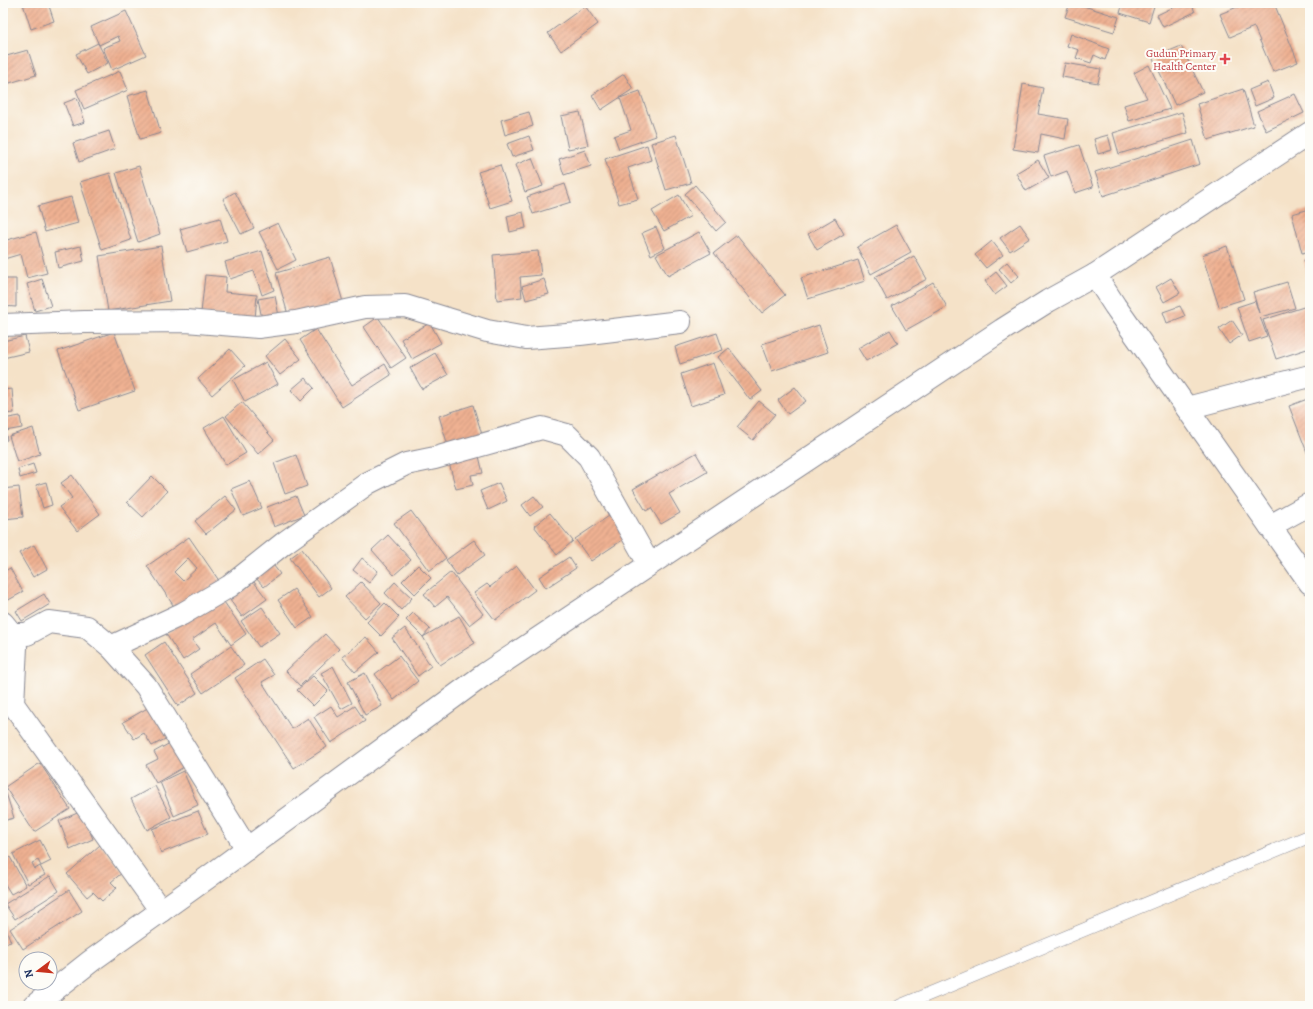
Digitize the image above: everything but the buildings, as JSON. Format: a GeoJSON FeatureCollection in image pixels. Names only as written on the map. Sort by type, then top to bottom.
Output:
{"type":"FeatureCollection","features":[{"type":"Feature","properties":{"kind":"street"},"geometry":{"type":"LineString","coordinates":[[34,1006],[91,961],[247,849],[485,674],[1002,330],[1048,301],[1095,275],[1310,133]]}},
{"type":"Feature","properties":{"kind":"street"},"geometry":{"type":"LineString","coordinates":[[1095,275],[1115,306],[1310,583]]}},
{"type":"Feature","properties":{"kind":"street"},"geometry":{"type":"LineString","coordinates":[[3,325],[85,322],[186,322],[258,326],[296,322],[365,307],[406,306],[487,331],[526,338],[580,334],[680,322]]}},
{"type":"Feature","properties":{"kind":"street"},"geometry":{"type":"LineString","coordinates":[[1187,408],[1310,376]]}},
{"type":"Feature","properties":{"kind":"street"},"geometry":{"type":"LineString","coordinates":[[111,647],[182,614],[230,586],[290,539],[368,483],[406,464],[435,458],[542,428],[567,435],[589,457],[649,564]]}},
{"type":"Feature","properties":{"kind":"street"},"geometry":{"type":"LineString","coordinates":[[1270,526],[1310,504]]}},
{"type":"Feature","properties":{"kind":"street"},"geometry":{"type":"LineString","coordinates":[[8,629],[27,634],[49,622],[87,627],[111,647],[146,686],[247,849]]}},
{"type":"Feature","properties":{"kind":"street"},"geometry":{"type":"LineString","coordinates":[[8,629],[16,647],[13,704],[161,911]]}},
{"type":"Feature","properties":{"kind":"lane"},"geometry":{"type":"LineString","coordinates":[[900,1006],[1310,836]]}},
{"type":"Feature","properties":{"kind":"place","name":"Gudun Primary Health Center"},"geometry":{"type":"Point","coordinates":[1225,59]}}]}
